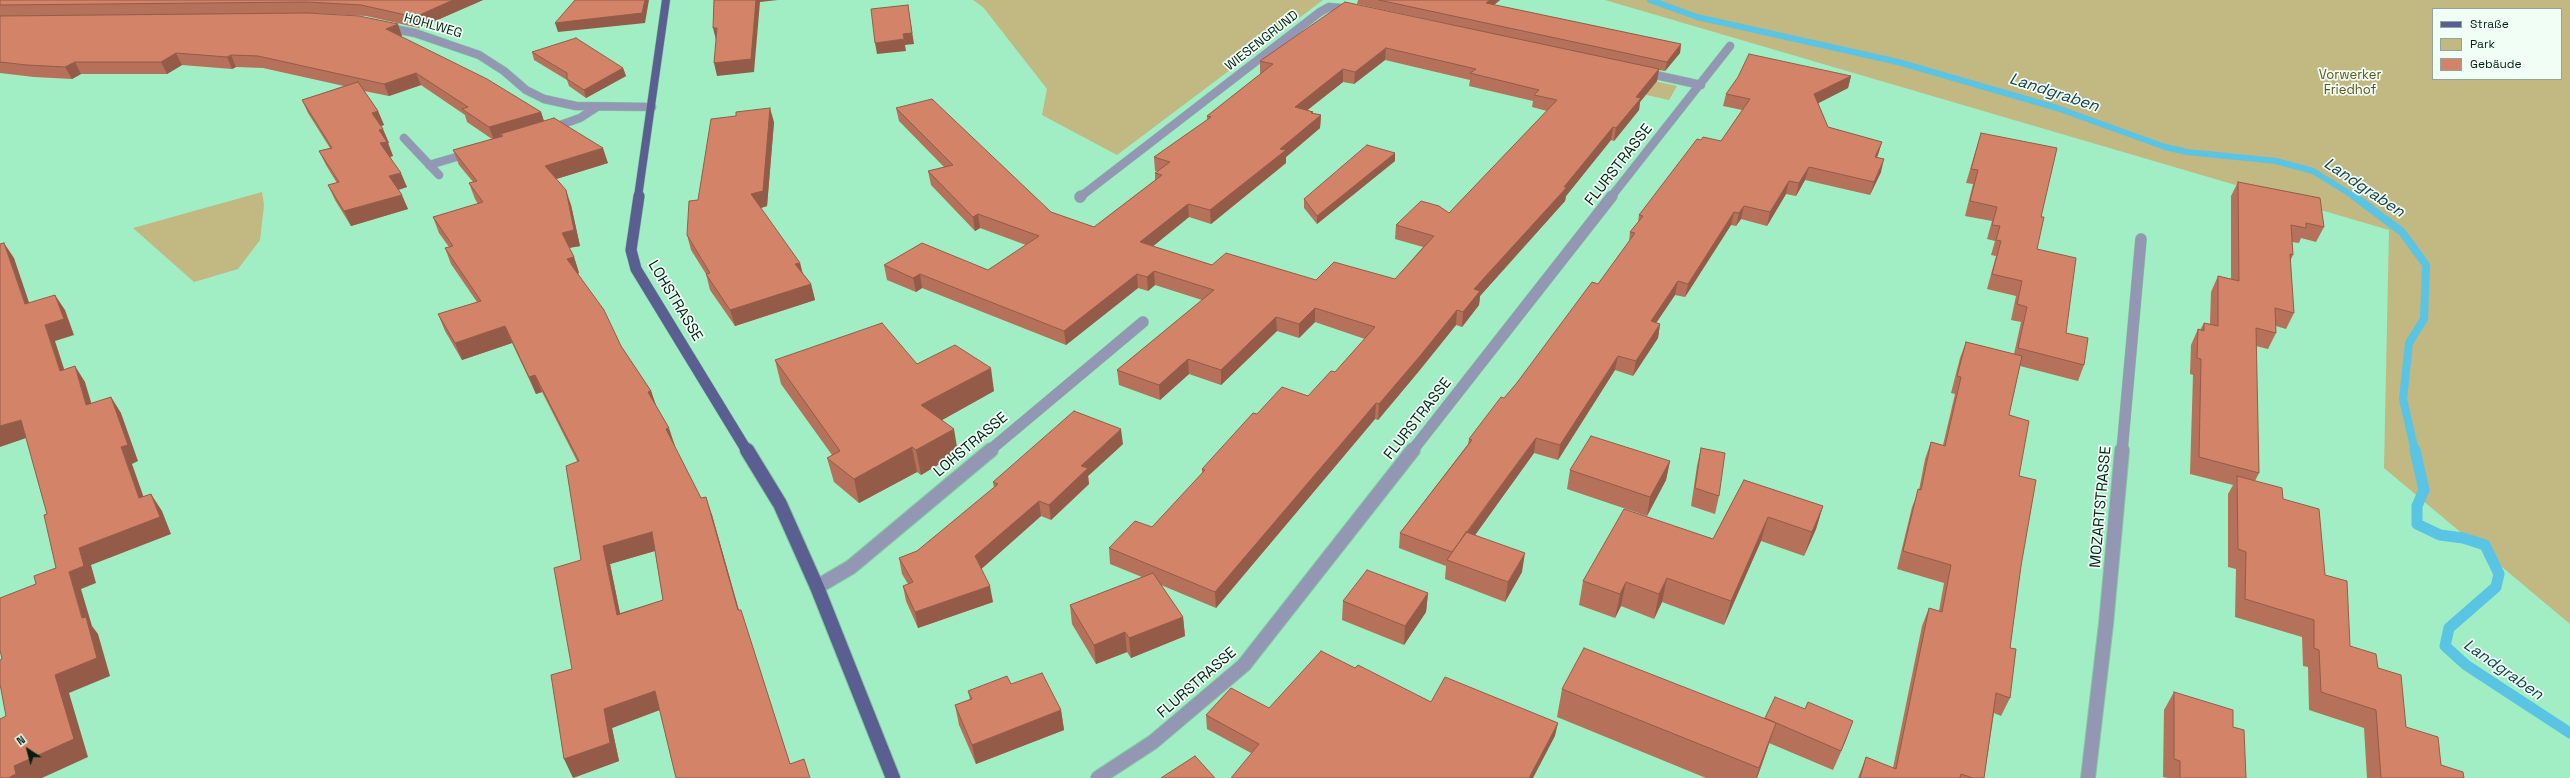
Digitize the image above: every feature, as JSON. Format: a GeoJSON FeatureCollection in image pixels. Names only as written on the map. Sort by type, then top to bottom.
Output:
{"type":"FeatureCollection","features":[{"type":"Feature","properties":{"kind":"main road","name":"LOHSTRASSE"},"geometry":{"type":"LineString","coordinates":[[666,0],[652,107],[630,250],[636,269],[780,504],[817,587],[893,778]]}},
{"type":"Feature","properties":{"kind":"street","name":"WIESENGRUND"},"geometry":{"type":"LineString","coordinates":[[1080,197],[1320,12],[1329,7],[1364,12]]}},
{"type":"Feature","properties":{"kind":"street","name":"HOHLWEG"},"geometry":{"type":"LineString","coordinates":[[372,24],[416,34],[479,55],[504,71],[526,90],[544,98],[576,106],[652,107]]}},
{"type":"Feature","properties":{"kind":"street","name":"FLURSTRASSE"},"geometry":{"type":"LineString","coordinates":[[1098,778],[1153,742],[1244,665],[1702,85],[1730,46]]}},
{"type":"Feature","properties":{"kind":"street"},"geometry":{"type":"LineString","coordinates":[[1632,70],[1702,85]]}},
{"type":"Feature","properties":{"kind":"street"},"geometry":{"type":"LineString","coordinates":[[539,132],[580,118],[596,106]]}},
{"type":"Feature","properties":{"kind":"street"},"geometry":{"type":"LineString","coordinates":[[404,138],[439,175]]}},
{"type":"Feature","properties":{"kind":"street"},"geometry":{"type":"LineString","coordinates":[[429,165],[480,150]]}},
{"type":"Feature","properties":{"kind":"street","name":"MOZARTSTRASSE"},"geometry":{"type":"LineString","coordinates":[[2088,778],[2106,624],[2141,239]]}},
{"type":"Feature","properties":{"kind":"street","name":"LOHSTRASSE"},"geometry":{"type":"LineString","coordinates":[[817,587],[851,567],[1143,322]]}},
{"type":"Feature","properties":{"kind":"green space"},"geometry":{"type":"Polygon","coordinates":[[[973,0],[1323,0],[1117,155],[1042,115],[1047,89],[983,7],[973,0]]]}},
{"type":"Feature","properties":{"kind":"green space","name":"Vorwerker Friedhof"},"geometry":{"type":"Polygon","coordinates":[[[1605,0],[2570,0],[2570,624],[2384,468],[2389,230],[1605,0]]]}},
{"type":"Feature","properties":{"kind":"green space"},"geometry":{"type":"Polygon","coordinates":[[[1580,65],[1677,86],[1669,100],[1571,78],[1580,65]]]}},
{"type":"Feature","properties":{"kind":"green space"},"geometry":{"type":"Polygon","coordinates":[[[262,192],[264,205],[260,240],[238,269],[194,282],[133,228],[262,192]]]}},
{"type":"Feature","properties":{"kind":"building"},"geometry":{"type":"Polygon","coordinates":[[[0,0],[453,0],[415,17],[361,5],[307,2],[0,5],[0,0]]]}},
{"type":"Feature","properties":{"kind":"building"},"geometry":{"type":"Polygon","coordinates":[[[575,0],[645,0],[642,13],[555,23],[575,0]]]}},
{"type":"Feature","properties":{"kind":"building"},"geometry":{"type":"Polygon","coordinates":[[[714,0],[756,0],[751,59],[714,63],[717,28],[713,28],[714,0]]]}},
{"type":"Feature","properties":{"kind":"building"},"geometry":{"type":"Polygon","coordinates":[[[1379,0],[1490,0],[1486,3],[1681,44],[1667,62],[1379,0]]]}},
{"type":"Feature","properties":{"kind":"building"},"geometry":{"type":"Polygon","coordinates":[[[1345,2],[1659,69],[1636,97],[1641,98],[1616,128],[1613,127],[1564,187],[1567,187],[1474,289],[1480,291],[1463,312],[1457,310],[1379,404],[1376,403],[1215,592],[1109,548],[1135,521],[1152,527],[1205,470],[1202,469],[1253,413],[1257,414],[1282,387],[1308,396],[1331,371],[1335,372],[1375,327],[1315,308],[1299,324],[1276,317],[1221,370],[1188,359],[1159,385],[1117,370],[1214,290],[1154,271],[1147,277],[1137,274],[1064,331],[920,274],[913,278],[884,265],[922,243],[988,270],[1039,236],[978,214],[973,217],[928,171],[953,165],[896,108],[932,99],[1051,212],[1094,227],[1162,175],[1155,173],[1170,162],[1154,157],[1211,117],[1207,116],[1273,64],[1260,61],[1345,2]],[[1386,48],[1355,72],[1343,69],[1295,107],[1321,115],[1280,149],[1286,150],[1210,210],[1188,204],[1140,242],[1212,265],[1226,253],[1316,280],[1334,262],[1395,279],[1434,236],[1396,225],[1421,201],[1439,206],[1449,213],[1557,100],[1534,95],[1539,90],[1470,73],[1476,69],[1386,48]]]}},
{"type":"Feature","properties":{"kind":"building"},"geometry":{"type":"Polygon","coordinates":[[[908,5],[912,33],[903,34],[904,39],[875,43],[871,9],[908,5]]]}},
{"type":"Feature","properties":{"kind":"building"},"geometry":{"type":"Polygon","coordinates":[[[307,13],[359,16],[398,24],[386,29],[487,79],[541,112],[489,127],[462,109],[468,107],[416,73],[384,84],[258,56],[231,55],[227,57],[176,53],[161,62],[75,62],[65,67],[0,62],[0,16],[307,13]]]}},
{"type":"Feature","properties":{"kind":"building"},"geometry":{"type":"Polygon","coordinates":[[[576,38],[623,68],[584,90],[567,79],[567,73],[532,52],[576,38]]]}},
{"type":"Feature","properties":{"kind":"building"},"geometry":{"type":"Polygon","coordinates":[[[1749,54],[1851,76],[1814,94],[1828,127],[1882,142],[1875,157],[1884,159],[1874,182],[1809,167],[1799,183],[1789,181],[1770,212],[1744,206],[1739,213],[1734,212],[1688,284],[1678,281],[1651,321],[1660,324],[1636,361],[1618,356],[1560,445],[1536,438],[1452,552],[1400,533],[1472,440],[1469,439],[1501,397],[1504,398],[1516,384],[1592,282],[1598,284],[1635,233],[1630,232],[1643,216],[1639,215],[1697,139],[1701,140],[1703,137],[1721,141],[1750,99],[1726,94],[1738,77],[1749,54]]]}},
{"type":"Feature","properties":{"kind":"building"},"geometry":{"type":"Polygon","coordinates":[[[358,82],[378,111],[372,113],[383,129],[379,130],[387,142],[380,143],[401,173],[389,176],[402,195],[344,211],[328,185],[339,182],[319,151],[332,148],[302,100],[358,82]]]}},
{"type":"Feature","properties":{"kind":"building"},"geometry":{"type":"Polygon","coordinates":[[[770,108],[763,191],[751,194],[800,263],[795,264],[811,284],[730,310],[706,274],[710,273],[687,235],[689,201],[698,200],[711,119],[736,116],[736,112],[770,108]]]}},
{"type":"Feature","properties":{"kind":"building"},"geometry":{"type":"Polygon","coordinates":[[[554,118],[603,148],[545,166],[566,190],[574,230],[562,233],[574,257],[567,259],[604,310],[621,346],[651,391],[648,392],[669,428],[666,429],[701,498],[706,497],[738,610],[741,610],[790,764],[804,759],[810,778],[676,778],[655,691],[604,709],[610,743],[564,759],[551,675],[572,669],[554,568],[581,560],[566,466],[579,461],[535,375],[529,377],[505,326],[455,343],[438,314],[481,301],[445,248],[453,246],[433,217],[483,202],[469,183],[477,181],[453,150],[503,136],[500,134],[554,118]],[[652,532],[603,546],[617,615],[663,600],[652,532]]]}},
{"type":"Feature","properties":{"kind":"building"},"geometry":{"type":"Polygon","coordinates":[[[1981,133],[2057,148],[2041,217],[2044,217],[2037,249],[2076,258],[2066,333],[2088,338],[2084,365],[2018,348],[2027,307],[2017,304],[2022,281],[1992,274],[2001,241],[1996,240],[2000,226],[1992,225],[1997,207],[1970,201],[1978,170],[1971,169],[1981,133]]]}},
{"type":"Feature","properties":{"kind":"building"},"geometry":{"type":"Polygon","coordinates":[[[1367,145],[1395,153],[1317,216],[1304,199],[1367,145]]]}},
{"type":"Feature","properties":{"kind":"building"},"geometry":{"type":"Polygon","coordinates":[[[2238,182],[2320,198],[2324,227],[2306,223],[2306,228],[2291,225],[2293,255],[2290,254],[2294,313],[2275,308],[2276,333],[2256,328],[2259,473],[2199,457],[2201,359],[2197,358],[2198,329],[2204,331],[2204,323],[2218,326],[2218,276],[2239,281],[2238,182]]]}},
{"type":"Feature","properties":{"kind":"building"},"geometry":{"type":"Polygon","coordinates":[[[4,243],[25,304],[55,295],[64,319],[45,325],[60,371],[75,366],[86,405],[111,397],[128,445],[121,447],[139,498],[151,494],[160,517],[79,548],[84,566],[69,572],[82,618],[86,617],[97,658],[55,675],[74,739],[14,766],[16,774],[8,778],[0,778],[0,719],[6,716],[0,684],[0,660],[2,659],[0,650],[0,598],[36,584],[34,576],[56,568],[44,515],[47,514],[21,420],[0,426],[0,244],[4,243]]]}},
{"type":"Feature","properties":{"kind":"building"},"geometry":{"type":"Polygon","coordinates":[[[882,323],[917,364],[955,345],[991,368],[921,405],[954,429],[916,450],[912,447],[854,479],[827,458],[840,451],[775,360],[882,323]]]}},
{"type":"Feature","properties":{"kind":"building"},"geometry":{"type":"Polygon","coordinates":[[[1966,342],[2022,356],[2009,415],[2029,421],[2019,476],[2036,480],[2021,566],[2010,648],[2016,649],[2010,698],[1996,693],[1984,778],[1973,778],[1961,774],[1960,778],[1860,778],[1866,757],[1896,769],[1929,608],[1942,612],[1951,565],[1903,551],[1918,489],[1921,490],[1931,442],[1945,446],[1961,377],[1957,376],[1966,342]]]}},
{"type":"Feature","properties":{"kind":"building"},"geometry":{"type":"Polygon","coordinates":[[[1074,411],[1121,429],[1081,466],[1088,468],[1049,505],[1039,501],[975,556],[990,586],[915,612],[903,586],[913,582],[899,558],[917,551],[998,484],[993,482],[1074,411]]]}},
{"type":"Feature","properties":{"kind":"building"},"geometry":{"type":"Polygon","coordinates":[[[1591,436],[1670,461],[1650,497],[1570,470],[1591,436]]]}},
{"type":"Feature","properties":{"kind":"building"},"geometry":{"type":"Polygon","coordinates":[[[1701,448],[1725,453],[1719,496],[1695,488],[1701,448]]]}},
{"type":"Feature","properties":{"kind":"building"},"geometry":{"type":"Polygon","coordinates":[[[2237,476],[2282,488],[2283,499],[2319,509],[2325,575],[2347,581],[2350,646],[2376,654],[2378,668],[2401,675],[2406,727],[2438,737],[2441,765],[2463,772],[2464,778],[2381,778],[2376,710],[2321,692],[2319,650],[2314,648],[2314,620],[2245,599],[2246,552],[2238,549],[2237,476]]]}},
{"type":"Feature","properties":{"kind":"building"},"geometry":{"type":"Polygon","coordinates":[[[1744,480],[1823,506],[1812,532],[1768,517],[1731,601],[1667,578],[1659,594],[1626,582],[1620,594],[1583,581],[1624,509],[1713,539],[1744,480]]]}},
{"type":"Feature","properties":{"kind":"building"},"geometry":{"type":"Polygon","coordinates":[[[1466,532],[1525,553],[1508,582],[1447,560],[1466,532]]]}},
{"type":"Feature","properties":{"kind":"building"},"geometry":{"type":"Polygon","coordinates":[[[1367,570],[1428,593],[1405,626],[1343,601],[1367,570]]]}},
{"type":"Feature","properties":{"kind":"building"},"geometry":{"type":"Polygon","coordinates":[[[1153,573],[1183,617],[1129,638],[1125,632],[1094,645],[1070,605],[1153,573]]]}},
{"type":"Feature","properties":{"kind":"building"},"geometry":{"type":"Polygon","coordinates":[[[1584,648],[1776,723],[1759,768],[1562,689],[1584,648]]]}},
{"type":"Feature","properties":{"kind":"building"},"geometry":{"type":"Polygon","coordinates":[[[1321,651],[1355,668],[1358,665],[1431,702],[1445,677],[1558,723],[1529,778],[1231,778],[1259,744],[1206,715],[1231,688],[1269,708],[1321,651]]]}},
{"type":"Feature","properties":{"kind":"building"},"geometry":{"type":"Polygon","coordinates":[[[1042,673],[1061,710],[972,745],[955,705],[972,699],[968,691],[1007,676],[1011,684],[1042,673]]]}},
{"type":"Feature","properties":{"kind":"building"},"geometry":{"type":"Polygon","coordinates":[[[2174,692],[2233,710],[2233,727],[2244,730],[2246,778],[2180,778],[2180,761],[2174,759],[2174,692]]]}},
{"type":"Feature","properties":{"kind":"building"},"geometry":{"type":"Polygon","coordinates":[[[1775,697],[1805,709],[1808,702],[1853,721],[1841,751],[1765,718],[1775,697]]]}},
{"type":"Feature","properties":{"kind":"building"},"geometry":{"type":"Polygon","coordinates":[[[1195,756],[1215,778],[1161,778],[1195,756]]]}},
{"type":"Feature","properties":{"kind":"waterway","name":"Landgraben"},"geometry":{"type":"LineString","coordinates":[[1650,0],[1697,17],[1898,62],[2057,108],[2165,147],[2187,152],[2276,161],[2313,171],[2355,197]]}},
{"type":"Feature","properties":{"kind":"waterway","name":"Landgraben"},"geometry":{"type":"LineString","coordinates":[[2354,196],[2402,232],[2426,265],[2424,319],[2409,343],[2403,399],[2415,451]]}},
{"type":"Feature","properties":{"kind":"waterway","name":"Landgraben"},"geometry":{"type":"LineString","coordinates":[[2415,450],[2424,490],[2417,506],[2417,524],[2440,535],[2463,538],[2485,545],[2499,574],[2496,587],[2449,628],[2445,646],[2466,665],[2570,733]]}}]}
